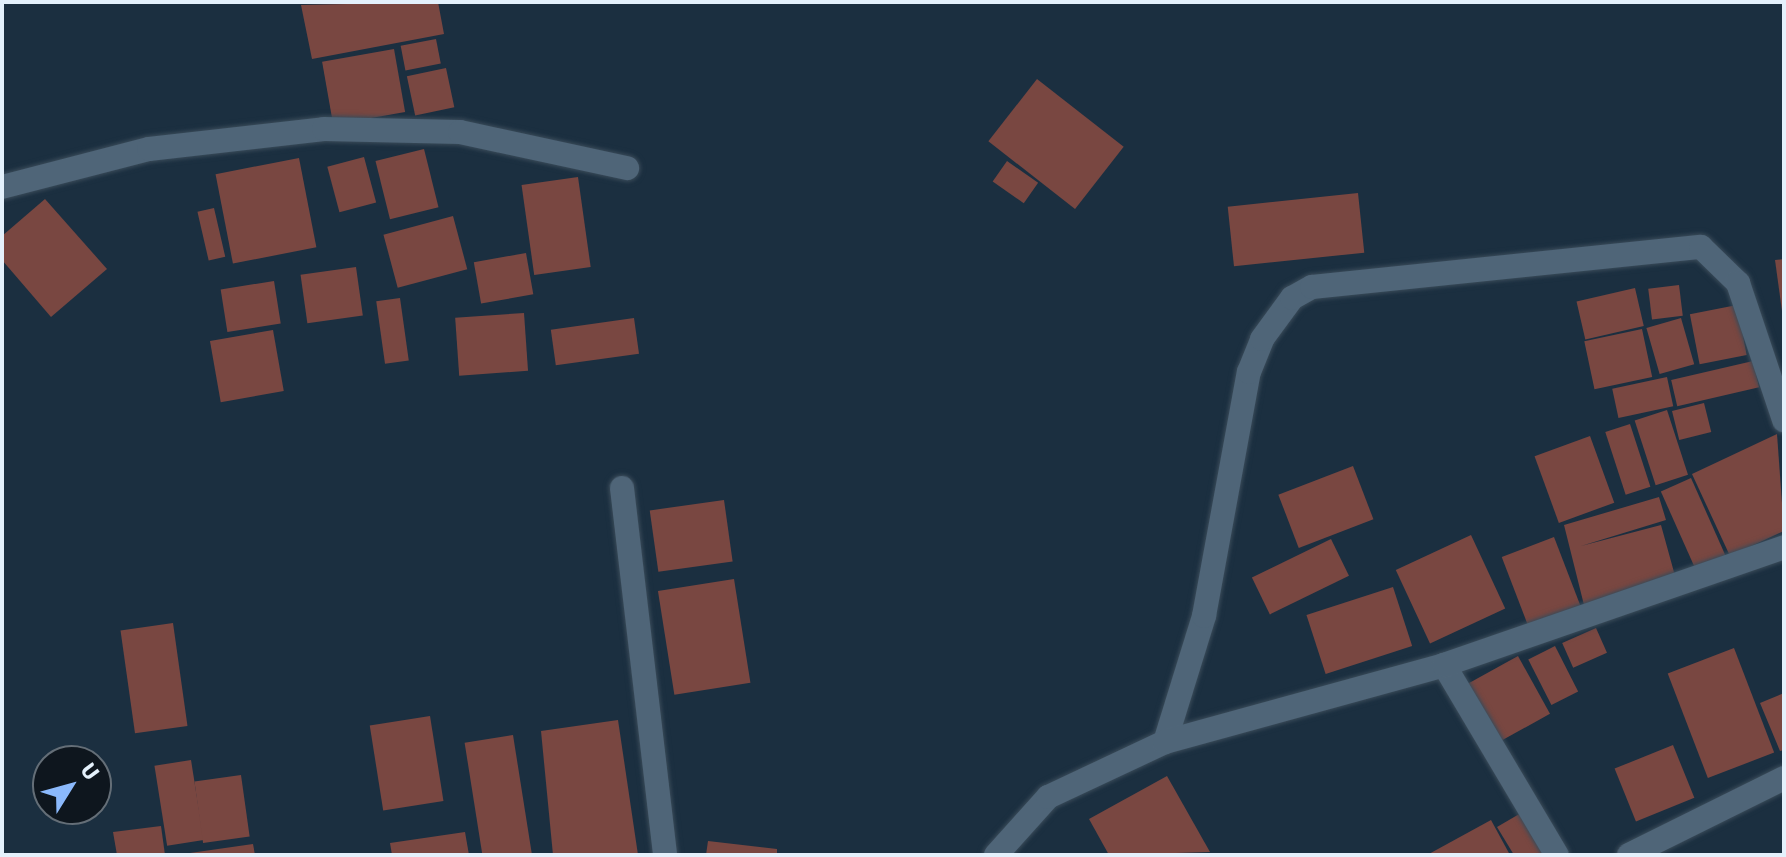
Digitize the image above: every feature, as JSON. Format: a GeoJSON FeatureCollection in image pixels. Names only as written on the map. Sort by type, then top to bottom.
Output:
{"type":"FeatureCollection","features":[{"type":"Feature","properties":{"kind":"street"},"geometry":{"type":"LineString","coordinates":[[2,187],[149,149],[324,129],[460,132],[627,168]]}},
{"type":"Feature","properties":{"kind":"street"},"geometry":{"type":"LineString","coordinates":[[1165,742],[1204,616],[1249,372],[1262,339],[1292,298],[1312,287],[1701,247],[1738,283],[1784,420]]}},
{"type":"Feature","properties":{"kind":"street"},"geometry":{"type":"LineString","coordinates":[[622,488],[665,855]]}},
{"type":"Feature","properties":{"kind":"street"},"geometry":{"type":"LineString","coordinates":[[996,855],[1048,797],[1165,742],[1444,665],[1784,547]]}},
{"type":"Feature","properties":{"kind":"street"},"geometry":{"type":"LineString","coordinates":[[1444,665],[1557,855]]}},
{"type":"Feature","properties":{"kind":"street"},"geometry":{"type":"LineString","coordinates":[[1629,855],[1784,778]]}},
{"type":"Feature","properties":{"kind":"building"},"geometry":{"type":"Polygon","coordinates":[[[438,2],[444,34],[312,59],[301,5],[438,2]]]}},
{"type":"Feature","properties":{"kind":"building"},"geometry":{"type":"Polygon","coordinates":[[[436,39],[441,64],[405,70],[401,46],[436,39]]]}},
{"type":"Feature","properties":{"kind":"building"},"geometry":{"type":"Polygon","coordinates":[[[394,49],[405,112],[333,125],[322,62],[394,49]]]}},
{"type":"Feature","properties":{"kind":"building"},"geometry":{"type":"Polygon","coordinates":[[[446,68],[454,107],[415,115],[407,76],[446,68]]]}},
{"type":"Feature","properties":{"kind":"building"},"geometry":{"type":"Polygon","coordinates":[[[1037,79],[1124,147],[1075,209],[988,141],[1037,79]]]}},
{"type":"Feature","properties":{"kind":"building"},"geometry":{"type":"Polygon","coordinates":[[[424,149],[439,207],[390,219],[375,161],[424,149]]]}},
{"type":"Feature","properties":{"kind":"building"},"geometry":{"type":"Polygon","coordinates":[[[364,157],[376,202],[339,212],[327,167],[364,157]]]}},
{"type":"Feature","properties":{"kind":"building"},"geometry":{"type":"Polygon","coordinates":[[[299,158],[316,247],[233,264],[216,174],[299,158]]]}},
{"type":"Feature","properties":{"kind":"building"},"geometry":{"type":"Polygon","coordinates":[[[1007,161],[1038,183],[1024,203],[993,181],[1007,161]]]}},
{"type":"Feature","properties":{"kind":"building"},"geometry":{"type":"Polygon","coordinates":[[[578,177],[591,267],[534,275],[522,185],[578,177]]]}},
{"type":"Feature","properties":{"kind":"building"},"geometry":{"type":"Polygon","coordinates":[[[1358,193],[1364,253],[1234,266],[1228,207],[1358,193]]]}},
{"type":"Feature","properties":{"kind":"building"},"geometry":{"type":"Polygon","coordinates":[[[45,199],[107,269],[51,317],[2,260],[2,236],[45,199]]]}},
{"type":"Feature","properties":{"kind":"building"},"geometry":{"type":"Polygon","coordinates":[[[214,208],[225,257],[209,261],[197,212],[214,208]]]}},
{"type":"Feature","properties":{"kind":"building"},"geometry":{"type":"Polygon","coordinates":[[[453,216],[467,269],[398,288],[383,235],[453,216]]]}},
{"type":"Feature","properties":{"kind":"building"},"geometry":{"type":"Polygon","coordinates":[[[526,253],[533,294],[481,304],[474,262],[526,253]]]}},
{"type":"Feature","properties":{"kind":"building"},"geometry":{"type":"Polygon","coordinates":[[[1784,259],[1784,310],[1782,311],[1775,260],[1784,259]]]}},
{"type":"Feature","properties":{"kind":"building"},"geometry":{"type":"Polygon","coordinates":[[[356,267],[363,316],[307,323],[301,275],[356,267]]]}},
{"type":"Feature","properties":{"kind":"building"},"geometry":{"type":"Polygon","coordinates":[[[274,281],[281,323],[227,332],[221,289],[274,281]]]}},
{"type":"Feature","properties":{"kind":"building"},"geometry":{"type":"Polygon","coordinates":[[[1679,285],[1683,316],[1652,320],[1648,289],[1679,285]]]}},
{"type":"Feature","properties":{"kind":"building"},"geometry":{"type":"Polygon","coordinates":[[[1635,288],[1644,326],[1585,339],[1577,301],[1635,288]]]}},
{"type":"Feature","properties":{"kind":"building"},"geometry":{"type":"Polygon","coordinates":[[[400,298],[409,360],[385,364],[376,301],[400,298]]]}},
{"type":"Feature","properties":{"kind":"building"},"geometry":{"type":"Polygon","coordinates":[[[1737,305],[1747,355],[1700,364],[1690,314],[1737,305]]]}},
{"type":"Feature","properties":{"kind":"building"},"geometry":{"type":"Polygon","coordinates":[[[524,313],[528,371],[459,376],[455,318],[524,313]]]}},
{"type":"Feature","properties":{"kind":"building"},"geometry":{"type":"Polygon","coordinates":[[[634,318],[639,354],[556,365],[551,330],[634,318]]]}},
{"type":"Feature","properties":{"kind":"building"},"geometry":{"type":"Polygon","coordinates":[[[1681,318],[1694,364],[1660,374],[1646,328],[1681,318]]]}},
{"type":"Feature","properties":{"kind":"building"},"geometry":{"type":"Polygon","coordinates":[[[1642,329],[1652,377],[1594,389],[1584,341],[1642,329]]]}},
{"type":"Feature","properties":{"kind":"building"},"geometry":{"type":"Polygon","coordinates":[[[273,330],[284,391],[221,402],[210,341],[273,330]]]}},
{"type":"Feature","properties":{"kind":"building"},"geometry":{"type":"Polygon","coordinates":[[[1753,361],[1759,387],[1677,406],[1671,380],[1753,361]]]}},
{"type":"Feature","properties":{"kind":"building"},"geometry":{"type":"Polygon","coordinates":[[[1667,377],[1673,406],[1618,418],[1612,389],[1667,377]]]}},
{"type":"Feature","properties":{"kind":"building"},"geometry":{"type":"Polygon","coordinates":[[[1704,403],[1711,432],[1679,440],[1672,411],[1704,403]]]}},
{"type":"Feature","properties":{"kind":"building"},"geometry":{"type":"Polygon","coordinates":[[[1667,410],[1688,475],[1656,485],[1635,421],[1667,410]]]}},
{"type":"Feature","properties":{"kind":"building"},"geometry":{"type":"Polygon","coordinates":[[[1630,424],[1650,487],[1626,495],[1605,432],[1630,424]]]}},
{"type":"Feature","properties":{"kind":"building"},"geometry":{"type":"Polygon","coordinates":[[[1777,434],[1784,531],[1730,556],[1692,474],[1777,434]]]}},
{"type":"Feature","properties":{"kind":"building"},"geometry":{"type":"Polygon","coordinates":[[[1590,436],[1614,503],[1559,523],[1535,456],[1590,436]]]}},
{"type":"Feature","properties":{"kind":"building"},"geometry":{"type":"Polygon","coordinates":[[[1353,466],[1373,519],[1299,548],[1278,495],[1353,466]]]}},
{"type":"Feature","properties":{"kind":"building"},"geometry":{"type":"Polygon","coordinates":[[[1691,478],[1726,556],[1695,569],[1661,491],[1691,478]]]}},
{"type":"Feature","properties":{"kind":"building"},"geometry":{"type":"Polygon","coordinates":[[[1659,497],[1666,520],[1581,546],[1661,525],[1677,583],[1585,609],[1564,525],[1659,497]]]}},
{"type":"Feature","properties":{"kind":"building"},"geometry":{"type":"Polygon","coordinates":[[[724,500],[733,561],[658,572],[650,510],[724,500]]]}},
{"type":"Feature","properties":{"kind":"building"},"geometry":{"type":"Polygon","coordinates":[[[1471,535],[1505,608],[1430,643],[1396,570],[1471,535]]]}},
{"type":"Feature","properties":{"kind":"building"},"geometry":{"type":"Polygon","coordinates":[[[1554,537],[1581,606],[1528,626],[1502,557],[1554,537]]]}},
{"type":"Feature","properties":{"kind":"building"},"geometry":{"type":"Polygon","coordinates":[[[1331,539],[1349,576],[1270,614],[1252,578],[1331,539]]]}},
{"type":"Feature","properties":{"kind":"building"},"geometry":{"type":"Polygon","coordinates":[[[734,579],[750,683],[674,695],[658,591],[734,579]]]}},
{"type":"Feature","properties":{"kind":"building"},"geometry":{"type":"Polygon","coordinates":[[[1393,587],[1412,646],[1326,674],[1306,615],[1393,587]]]}},
{"type":"Feature","properties":{"kind":"building"},"geometry":{"type":"Polygon","coordinates":[[[173,623],[187,726],[135,733],[121,630],[173,623]]]}},
{"type":"Feature","properties":{"kind":"building"},"geometry":{"type":"Polygon","coordinates":[[[1596,628],[1607,653],[1573,668],[1562,643],[1596,628]]]}},
{"type":"Feature","properties":{"kind":"building"},"geometry":{"type":"Polygon","coordinates":[[[1555,646],[1578,691],[1551,705],[1528,660],[1555,646]]]}},
{"type":"Feature","properties":{"kind":"building"},"geometry":{"type":"Polygon","coordinates":[[[1734,648],[1774,753],[1708,778],[1668,673],[1734,648]]]}},
{"type":"Feature","properties":{"kind":"building"},"geometry":{"type":"Polygon","coordinates":[[[1518,656],[1550,714],[1498,743],[1466,685],[1518,656]]]}},
{"type":"Feature","properties":{"kind":"building"},"geometry":{"type":"Polygon","coordinates":[[[1784,693],[1784,750],[1780,751],[1760,703],[1784,693]]]}},
{"type":"Feature","properties":{"kind":"building"},"geometry":{"type":"Polygon","coordinates":[[[430,716],[443,801],[383,810],[370,726],[430,716]]]}},
{"type":"Feature","properties":{"kind":"building"},"geometry":{"type":"Polygon","coordinates":[[[618,720],[638,855],[553,855],[541,731],[618,720]]]}},
{"type":"Feature","properties":{"kind":"building"},"geometry":{"type":"Polygon","coordinates":[[[513,735],[532,855],[482,855],[465,743],[513,735]]]}},
{"type":"Feature","properties":{"kind":"building"},"geometry":{"type":"Polygon","coordinates":[[[1673,745],[1694,798],[1636,821],[1615,769],[1673,745]]]}},
{"type":"Feature","properties":{"kind":"building"},"geometry":{"type":"Polygon","coordinates":[[[191,760],[204,840],[167,846],[154,766],[191,760]]]}},
{"type":"Feature","properties":{"kind":"building"},"geometry":{"type":"Polygon","coordinates":[[[241,775],[250,836],[203,843],[194,782],[241,775]]]}},
{"type":"Feature","properties":{"kind":"building"},"geometry":{"type":"Polygon","coordinates":[[[1167,776],[1210,852],[1109,855],[1089,819],[1167,776]]]}},
{"type":"Feature","properties":{"kind":"building"},"geometry":{"type":"Polygon","coordinates":[[[1521,813],[1543,852],[1537,855],[1514,855],[1497,827],[1521,813]]]}},
{"type":"Feature","properties":{"kind":"building"},"geometry":{"type":"Polygon","coordinates":[[[1491,820],[1510,855],[1427,855],[1491,820]]]}},
{"type":"Feature","properties":{"kind":"building"},"geometry":{"type":"Polygon","coordinates":[[[161,826],[165,855],[117,855],[113,832],[161,826]]]}},
{"type":"Feature","properties":{"kind":"building"},"geometry":{"type":"Polygon","coordinates":[[[465,832],[469,855],[392,855],[390,843],[465,832]]]}},
{"type":"Feature","properties":{"kind":"building"},"geometry":{"type":"Polygon","coordinates":[[[708,841],[777,849],[777,855],[706,855],[708,841]]]}},
{"type":"Feature","properties":{"kind":"building"},"geometry":{"type":"Polygon","coordinates":[[[253,844],[255,855],[190,855],[190,853],[253,844]]]}}]}
